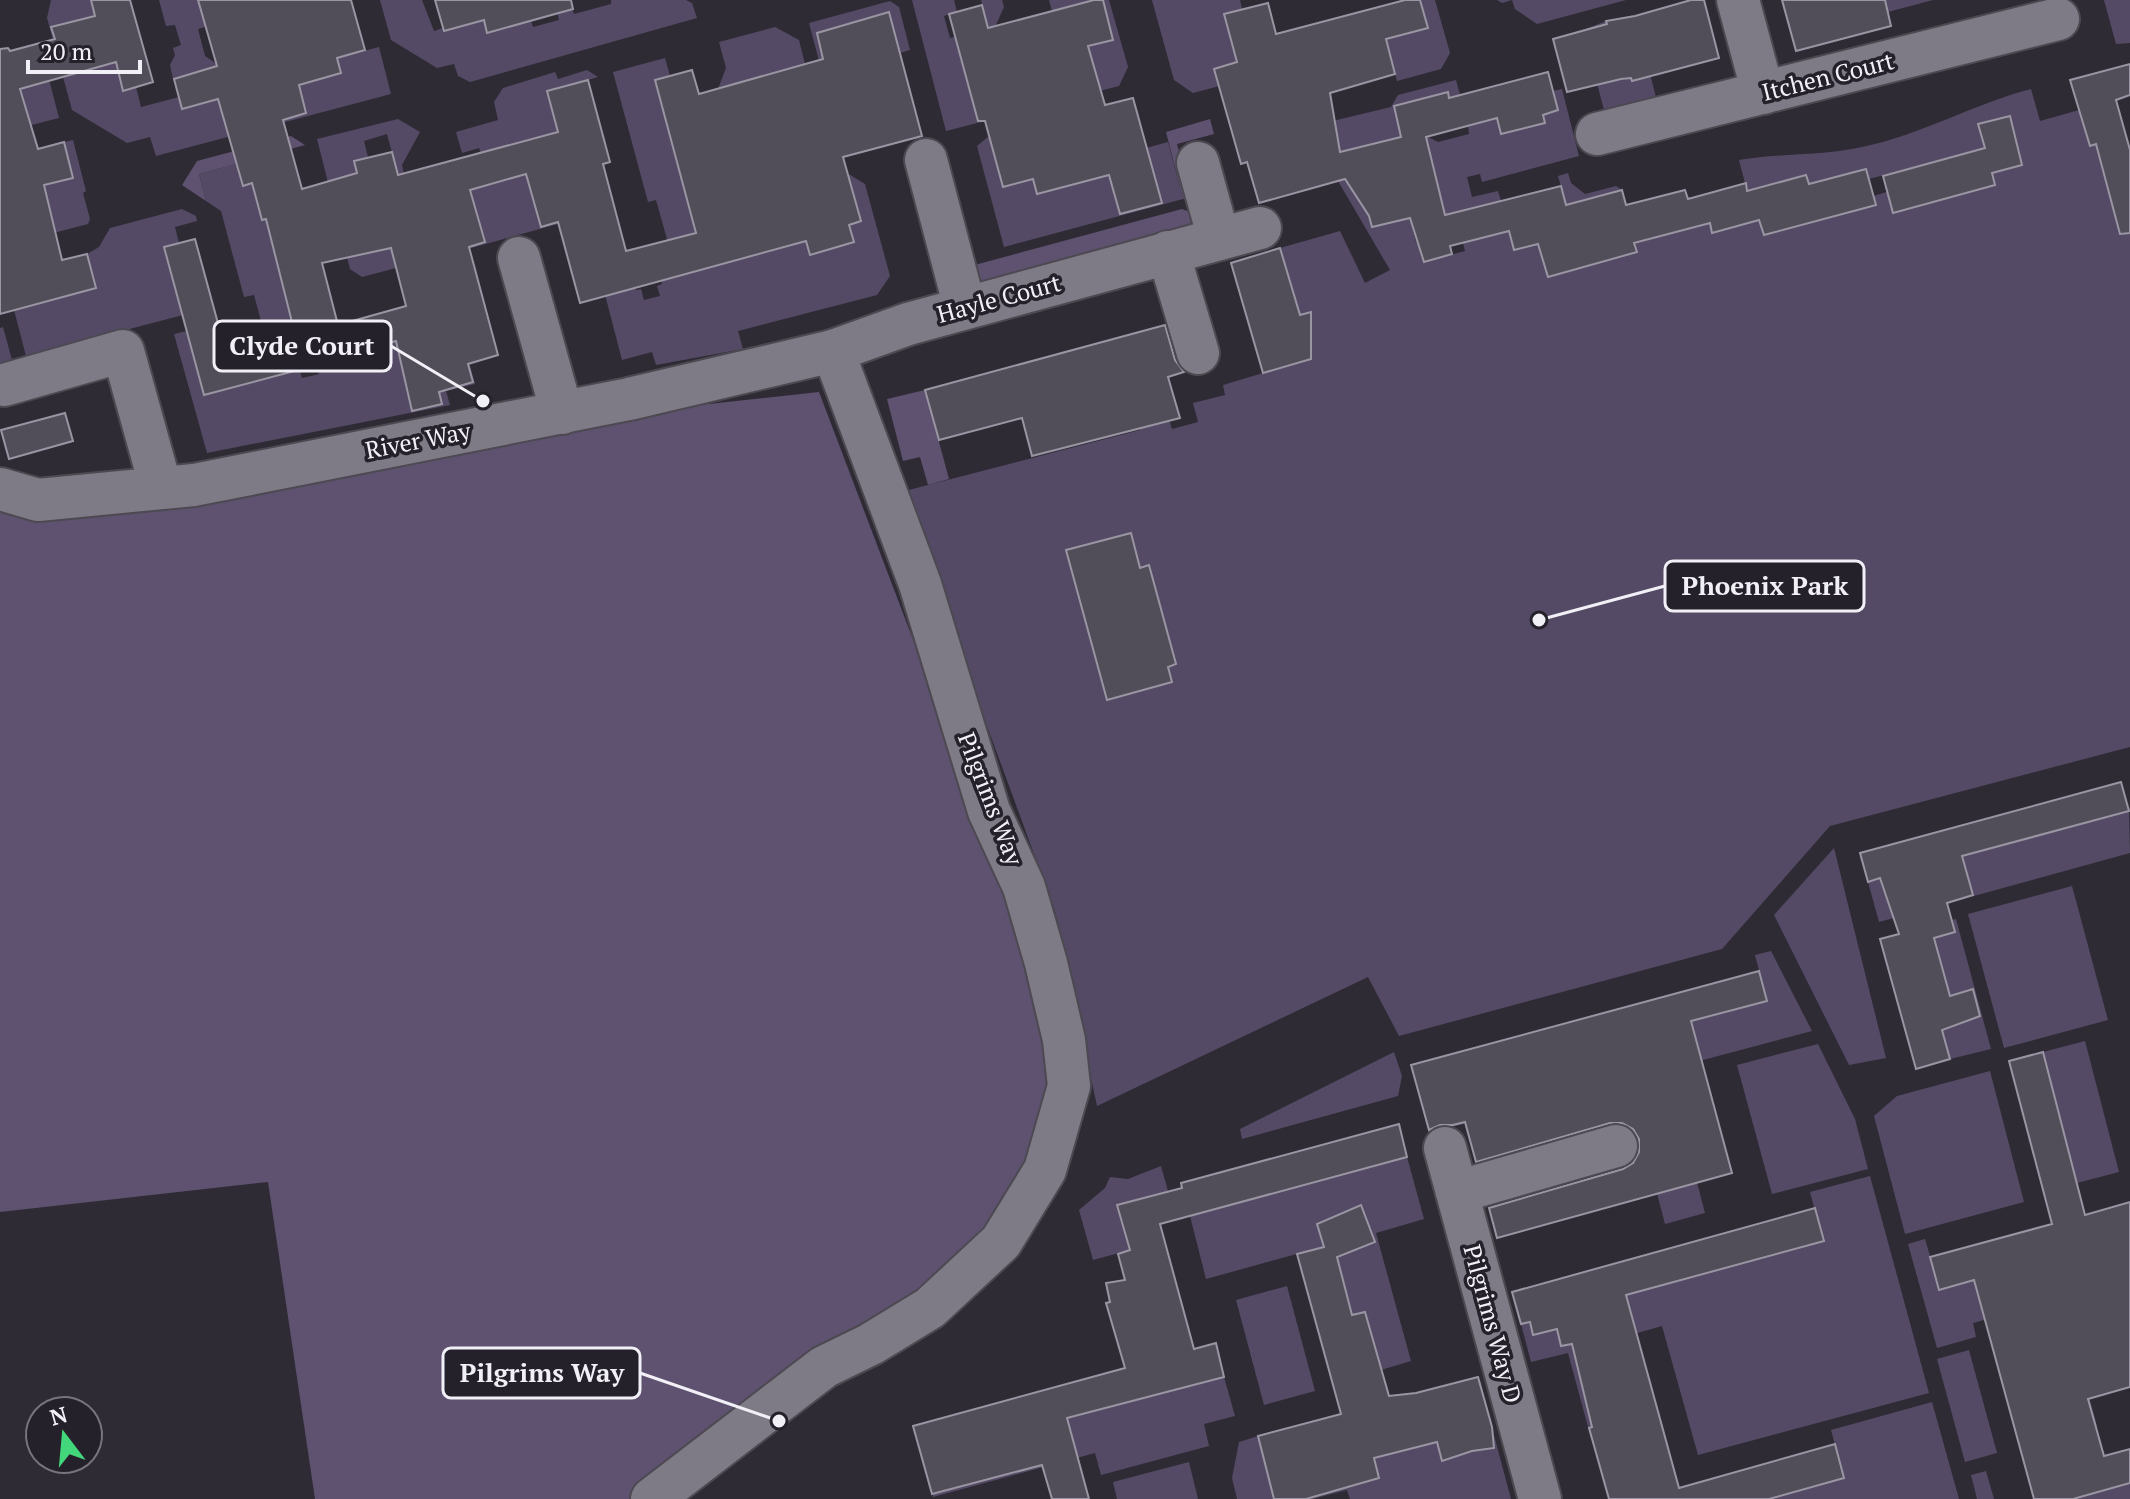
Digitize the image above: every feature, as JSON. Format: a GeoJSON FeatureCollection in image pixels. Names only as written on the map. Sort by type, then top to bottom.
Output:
{"type":"FeatureCollection","features":[{"type":"Feature","properties":{"kind":"street"},"geometry":{"type":"LineString","coordinates":[[1738,0],[1763,93]]}},
{"type":"Feature","properties":{"kind":"street","name":"Itchen Court"},"geometry":{"type":"LineString","coordinates":[[1597,134],[2058,19]]}},
{"type":"Feature","properties":{"kind":"street"},"geometry":{"type":"LineString","coordinates":[[926,160],[965,308]]}},
{"type":"Feature","properties":{"kind":"street"},"geometry":{"type":"LineString","coordinates":[[1198,163],[1219,239]]}},
{"type":"Feature","properties":{"kind":"street","name":"Hayle Court"},"geometry":{"type":"LineString","coordinates":[[833,351],[908,324],[1260,228]]}},
{"type":"Feature","properties":{"kind":"street"},"geometry":{"type":"LineString","coordinates":[[1168,252],[1198,353]]}},
{"type":"Feature","properties":{"kind":"street"},"geometry":{"type":"LineString","coordinates":[[519,258],[562,413]]}},
{"type":"Feature","properties":{"kind":"street"},"geometry":{"type":"LineString","coordinates":[[4,385],[123,351],[161,488]]}},
{"type":"Feature","properties":{"kind":"street","name":"River Way"},"geometry":{"type":"LineString","coordinates":[[0,489],[38,500],[194,485],[562,413],[833,351]]}},
{"type":"Feature","properties":{"kind":"street","name":"Pilgrims Way"},"geometry":{"type":"LineString","coordinates":[[652,1499],[824,1367],[871,1344],[930,1308],[1001,1242],[1045,1170],[1069,1086],[1064,1040],[1024,887],[989,811],[920,584],[833,351]]}},
{"type":"Feature","properties":{"kind":"street"},"geometry":{"type":"LineString","coordinates":[[1457,1192],[1616,1146]]}},
{"type":"Feature","properties":{"kind":"street","name":"Pilgrims Way D"},"geometry":{"type":"LineString","coordinates":[[1445,1148],[1540,1499]]}},
{"type":"Feature","properties":{"kind":"shaded area"},"geometry":{"type":"Polygon","coordinates":[[[51,0],[97,0],[123,90],[136,87],[141,107],[179,97],[182,109],[228,97],[281,98],[301,92],[296,71],[317,80],[341,73],[337,58],[379,47],[391,94],[156,156],[150,137],[127,143],[72,110],[47,18],[51,0]]]}},
{"type":"Feature","properties":{"kind":"shaded area"},"geometry":{"type":"Polygon","coordinates":[[[159,0],[198,0],[219,23],[198,29],[205,56],[220,66],[173,79],[170,65],[175,55],[173,48],[181,45],[175,25],[166,26],[159,0]]]}},
{"type":"Feature","properties":{"kind":"shaded area"},"geometry":{"type":"Polygon","coordinates":[[[380,0],[422,0],[434,31],[484,20],[531,21],[533,27],[559,20],[556,7],[570,3],[574,14],[611,4],[611,0],[686,0],[692,3],[697,18],[470,82],[458,76],[454,64],[437,68],[391,40],[380,0]]]}},
{"type":"Feature","properties":{"kind":"shaded area"},"geometry":{"type":"Polygon","coordinates":[[[912,0],[954,0],[957,12],[944,16],[950,38],[969,33],[960,56],[966,79],[974,78],[985,121],[946,131],[912,0]]]}},
{"type":"Feature","properties":{"kind":"shaded area"},"geometry":{"type":"Polygon","coordinates":[[[981,0],[1002,0],[1004,7],[995,27],[988,28],[981,0]]]}},
{"type":"Feature","properties":{"kind":"shaded area"},"geometry":{"type":"Polygon","coordinates":[[[1049,0],[1094,0],[1052,11],[1049,0]]]}},
{"type":"Feature","properties":{"kind":"shaded area"},"geometry":{"type":"Polygon","coordinates":[[[1103,0],[1109,0],[1128,67],[1119,86],[1030,109],[1086,47],[1113,40],[1103,0]]]}},
{"type":"Feature","properties":{"kind":"shaded area"},"geometry":{"type":"Polygon","coordinates":[[[1152,0],[1240,0],[1242,9],[1224,14],[1250,78],[1193,93],[1174,80],[1152,0]]]}},
{"type":"Feature","properties":{"kind":"shaded area"},"geometry":{"type":"Polygon","coordinates":[[[1420,0],[1435,0],[1450,53],[1441,69],[1397,81],[1386,39],[1428,28],[1420,0]]]}},
{"type":"Feature","properties":{"kind":"shaded area"},"geometry":{"type":"Polygon","coordinates":[[[1512,0],[1626,0],[1537,24],[1515,9],[1512,0]]]}},
{"type":"Feature","properties":{"kind":"shaded area"},"geometry":{"type":"Polygon","coordinates":[[[1885,0],[1933,0],[1888,12],[1885,0]]]}},
{"type":"Feature","properties":{"kind":"shaded area"},"geometry":{"type":"Polygon","coordinates":[[[2104,0],[2130,0],[2130,43],[2116,44],[2104,0]]]}},
{"type":"Feature","properties":{"kind":"shaded area"},"geometry":{"type":"Polygon","coordinates":[[[890,1],[899,7],[910,50],[900,53],[889,12],[863,19],[890,145],[854,155],[842,148],[809,23],[890,1]]]}},
{"type":"Feature","properties":{"kind":"shaded area"},"geometry":{"type":"Polygon","coordinates":[[[1606,21],[1621,80],[1650,74],[1657,101],[1605,114],[1583,30],[1606,21]]]}},
{"type":"Feature","properties":{"kind":"shaded area"},"geometry":{"type":"Polygon","coordinates":[[[775,27],[799,40],[805,64],[718,89],[726,68],[719,42],[775,27]]]}},
{"type":"Feature","properties":{"kind":"shaded area"},"geometry":{"type":"Polygon","coordinates":[[[665,58],[670,76],[655,81],[661,104],[678,99],[685,193],[694,225],[711,235],[669,246],[656,200],[648,202],[613,72],[665,58]]]}},
{"type":"Feature","properties":{"kind":"shaded area"},"geometry":{"type":"Polygon","coordinates":[[[46,68],[59,118],[0,133],[0,80],[46,68]]]}},
{"type":"Feature","properties":{"kind":"shaded area"},"geometry":{"type":"Polygon","coordinates":[[[587,70],[598,77],[548,92],[583,217],[464,250],[450,240],[471,187],[525,175],[517,144],[481,154],[479,148],[462,153],[456,132],[498,120],[494,102],[503,88],[555,72],[558,79],[587,70]]]}},
{"type":"Feature","properties":{"kind":"shaded area"},"geometry":{"type":"Polygon","coordinates":[[[1456,80],[1460,95],[1449,98],[1447,93],[1394,106],[1401,137],[1404,194],[1424,262],[1465,251],[1463,243],[1509,231],[1515,250],[1574,235],[1613,250],[1695,227],[1707,213],[1712,232],[1752,208],[1819,220],[1875,205],[1873,196],[1887,192],[1893,213],[1937,201],[1992,173],[2022,165],[2010,116],[1979,124],[1985,148],[1869,179],[1866,170],[1809,184],[1806,176],[1747,191],[1739,160],[1832,152],[1884,142],[2031,89],[2040,121],[2079,110],[2086,134],[2100,130],[2130,191],[2130,747],[1830,826],[1722,949],[1399,1036],[1368,977],[1097,1106],[1055,911],[901,492],[1140,430],[1130,387],[1157,380],[1172,429],[1198,422],[1193,403],[1225,395],[1223,385],[1312,358],[1280,248],[1340,231],[1365,283],[1390,270],[1324,157],[1316,125],[1391,107],[1398,95],[1456,80]]]}},
{"type":"Feature","properties":{"kind":"shaded area"},"geometry":{"type":"Polygon","coordinates":[[[1562,89],[1579,156],[1482,182],[1480,174],[1467,177],[1472,197],[1498,191],[1501,201],[1441,216],[1420,133],[1438,142],[1469,134],[1468,126],[1514,114],[1518,129],[1545,123],[1543,115],[1558,110],[1553,91],[1562,89]]]}},
{"type":"Feature","properties":{"kind":"shaded area"},"geometry":{"type":"Polygon","coordinates":[[[398,119],[420,132],[402,165],[404,174],[398,175],[387,134],[364,141],[368,157],[354,161],[357,173],[348,176],[385,225],[396,268],[362,277],[350,269],[317,139],[398,119]]]}},
{"type":"Feature","properties":{"kind":"shaded area"},"geometry":{"type":"Polygon","coordinates":[[[1210,119],[1214,134],[1177,144],[1191,197],[1183,199],[1166,132],[1210,119]]]}},
{"type":"Feature","properties":{"kind":"shaded area"},"geometry":{"type":"Polygon","coordinates":[[[291,136],[305,145],[199,174],[206,201],[182,185],[197,161],[291,136]]]}},
{"type":"Feature","properties":{"kind":"shaded area"},"geometry":{"type":"Polygon","coordinates":[[[989,136],[1003,186],[1033,179],[1037,194],[1061,188],[1057,172],[1168,142],[1183,199],[1004,247],[977,146],[989,136]]]}},
{"type":"Feature","properties":{"kind":"shaded area"},"geometry":{"type":"Polygon","coordinates":[[[73,140],[86,191],[83,193],[90,219],[88,224],[0,247],[0,197],[73,178],[64,142],[73,140]]]}},
{"type":"Feature","properties":{"kind":"shaded area"},"geometry":{"type":"Polygon","coordinates":[[[268,155],[258,205],[262,220],[269,218],[272,245],[293,324],[309,332],[267,343],[254,295],[244,297],[221,211],[206,201],[199,174],[268,155]]]}},
{"type":"Feature","properties":{"kind":"shaded area"},"geometry":{"type":"Polygon","coordinates":[[[847,173],[865,184],[890,276],[877,295],[738,331],[743,349],[656,365],[652,352],[622,360],[602,283],[632,275],[636,290],[641,289],[644,300],[660,296],[657,286],[662,284],[659,269],[747,257],[806,241],[861,221],[847,173]]]}},
{"type":"Feature","properties":{"kind":"shaded area"},"geometry":{"type":"Polygon","coordinates":[[[1568,173],[1571,183],[1585,194],[1616,186],[1622,190],[1566,205],[1558,176],[1568,173]]]}},
{"type":"Feature","properties":{"kind":"shaded area"},"geometry":{"type":"Polygon","coordinates":[[[182,209],[196,216],[197,221],[175,227],[179,243],[183,315],[26,356],[14,310],[92,276],[87,254],[99,247],[110,228],[182,209]]]}},
{"type":"Feature","properties":{"kind":"shaded area"},"geometry":{"type":"Polygon","coordinates":[[[1182,209],[1192,213],[1194,227],[980,284],[971,266],[1182,209]]]}},
{"type":"Feature","properties":{"kind":"shaded area"},"geometry":{"type":"Polygon","coordinates":[[[458,322],[475,384],[446,391],[450,405],[207,453],[174,334],[187,331],[201,380],[236,386],[299,368],[302,378],[319,374],[313,350],[346,354],[458,322]]]}},
{"type":"Feature","properties":{"kind":"shaded area"},"geometry":{"type":"Polygon","coordinates":[[[3,327],[12,360],[0,363],[0,328],[3,327]]]}},
{"type":"Feature","properties":{"kind":"shaded area"},"geometry":{"type":"Polygon","coordinates":[[[925,390],[949,479],[928,485],[920,457],[903,461],[887,399],[925,390]]]}},
{"type":"Feature","properties":{"kind":"shaded area"},"geometry":{"type":"Polygon","coordinates":[[[819,392],[1018,916],[1054,1103],[1025,1184],[930,1286],[634,1499],[315,1499],[268,1182],[0,1212],[0,506],[635,412],[819,392]]]}},
{"type":"Feature","properties":{"kind":"shaded area"},"geometry":{"type":"Polygon","coordinates":[[[2129,811],[2130,853],[1879,922],[1868,882],[2129,811]]]}},
{"type":"Feature","properties":{"kind":"shaded area"},"geometry":{"type":"Polygon","coordinates":[[[1834,848],[1886,1058],[1849,1065],[1774,915],[1834,848]]]}},
{"type":"Feature","properties":{"kind":"shaded area"},"geometry":{"type":"Polygon","coordinates":[[[2072,886],[2108,1020],[2004,1048],[1968,914],[2072,886]]]}},
{"type":"Feature","properties":{"kind":"shaded area"},"geometry":{"type":"Polygon","coordinates":[[[1956,919],[1991,1049],[1950,1059],[1914,930],[1956,919]]]}},
{"type":"Feature","properties":{"kind":"shaded area"},"geometry":{"type":"Polygon","coordinates":[[[1771,951],[1812,1031],[1429,1133],[1419,1094],[1767,1001],[1755,955],[1771,951]]]}},
{"type":"Feature","properties":{"kind":"shaded area"},"geometry":{"type":"Polygon","coordinates":[[[2085,1041],[2119,1172],[2077,1183],[2043,1052],[2085,1041]]]}},
{"type":"Feature","properties":{"kind":"shaded area"},"geometry":{"type":"Polygon","coordinates":[[[1818,1044],[1855,1119],[1868,1169],[1772,1194],[1737,1065],[1818,1044]]]}},
{"type":"Feature","properties":{"kind":"shaded area"},"geometry":{"type":"Polygon","coordinates":[[[1394,1052],[1402,1076],[1398,1096],[1242,1139],[1240,1129],[1394,1052]]]}},
{"type":"Feature","properties":{"kind":"shaded area"},"geometry":{"type":"Polygon","coordinates":[[[1990,1071],[2024,1202],[1905,1234],[1874,1116],[1897,1096],[1990,1071]]]}},
{"type":"Feature","properties":{"kind":"shaded area"},"geometry":{"type":"Polygon","coordinates":[[[1682,1125],[1705,1213],[1665,1224],[1642,1136],[1682,1125]]]}},
{"type":"Feature","properties":{"kind":"shaded area"},"geometry":{"type":"Polygon","coordinates":[[[1407,1157],[1424,1219],[1376,1233],[1411,1361],[1381,1370],[1357,1333],[1333,1244],[1206,1279],[1190,1216],[1407,1157]]]}},
{"type":"Feature","properties":{"kind":"shaded area"},"geometry":{"type":"Polygon","coordinates":[[[1161,1166],[1168,1191],[1117,1205],[1130,1250],[1093,1260],[1079,1210],[1105,1188],[1110,1177],[1128,1179],[1161,1166]]]}},
{"type":"Feature","properties":{"kind":"shaded area"},"geometry":{"type":"Polygon","coordinates":[[[1870,1176],[1929,1393],[1698,1455],[1662,1326],[1602,1343],[1616,1431],[1591,1438],[1568,1353],[1531,1362],[1521,1324],[1530,1322],[1533,1335],[1551,1316],[1823,1241],[1810,1192],[1870,1176]]]}},
{"type":"Feature","properties":{"kind":"shaded area"},"geometry":{"type":"Polygon","coordinates":[[[1925,1239],[1940,1290],[1979,1279],[2073,1339],[2097,1426],[2054,1438],[2017,1311],[1973,1323],[1976,1337],[1937,1348],[1908,1244],[1925,1239]]]}},
{"type":"Feature","properties":{"kind":"shaded area"},"geometry":{"type":"Polygon","coordinates":[[[1287,1286],[1315,1391],[1264,1405],[1236,1300],[1287,1286]]]}},
{"type":"Feature","properties":{"kind":"shaded area"},"geometry":{"type":"Polygon","coordinates":[[[1969,1350],[1997,1453],[1965,1462],[1937,1359],[1969,1350]]]}},
{"type":"Feature","properties":{"kind":"shaded area"},"geometry":{"type":"Polygon","coordinates":[[[1224,1377],[1235,1416],[1204,1424],[1209,1446],[1101,1475],[1095,1453],[933,1497],[926,1471],[1051,1423],[1224,1377]]]}},
{"type":"Feature","properties":{"kind":"shaded area"},"geometry":{"type":"Polygon","coordinates":[[[1932,1402],[1959,1499],[1769,1499],[1844,1478],[1831,1430],[1932,1402]]]}},
{"type":"Feature","properties":{"kind":"shaded area"},"geometry":{"type":"Polygon","coordinates":[[[1487,1409],[1511,1499],[1350,1499],[1347,1490],[1312,1499],[1237,1499],[1232,1478],[1239,1442],[1258,1436],[1267,1469],[1363,1461],[1390,1454],[1385,1437],[1487,1409]]]}},
{"type":"Feature","properties":{"kind":"shaded area"},"geometry":{"type":"Polygon","coordinates":[[[1189,1462],[1198,1499],[1117,1499],[1113,1482],[1189,1462]]]}},
{"type":"Feature","properties":{"kind":"shaded area"},"geometry":{"type":"Polygon","coordinates":[[[1986,1471],[1994,1499],[1977,1499],[1971,1475],[1986,1471]]]}},
{"type":"Feature","properties":{"kind":"shaded area"},"geometry":{"type":"Polygon","coordinates":[[[2130,1483],[2130,1499],[2073,1499],[2130,1483]]]}},
{"type":"Feature","properties":{"kind":"building"},"geometry":{"type":"Polygon","coordinates":[[[91,0],[130,0],[153,82],[123,91],[116,62],[20,89],[38,149],[64,142],[73,178],[44,185],[62,260],[87,254],[96,288],[0,314],[0,49],[8,48],[10,51],[55,39],[51,27],[95,16],[91,0]]]}},
{"type":"Feature","properties":{"kind":"building"},"geometry":{"type":"Polygon","coordinates":[[[198,0],[351,0],[365,50],[337,58],[341,73],[299,85],[306,113],[283,120],[302,189],[357,173],[354,161],[392,152],[398,175],[558,132],[547,91],[588,80],[610,162],[603,164],[626,251],[696,233],[655,80],[692,70],[699,94],[823,59],[817,33],[889,12],[922,136],[843,157],[861,221],[849,225],[854,242],[810,255],[806,241],[580,303],[558,222],[541,227],[526,174],[470,190],[485,242],[469,247],[498,355],[468,364],[473,382],[439,392],[442,404],[412,411],[396,341],[204,395],[164,247],[195,239],[225,349],[294,330],[266,219],[262,220],[252,183],[243,186],[218,99],[182,109],[174,79],[217,66],[198,0]],[[391,248],[322,263],[338,325],[406,306],[391,248]]]}},
{"type":"Feature","properties":{"kind":"building"},"geometry":{"type":"Polygon","coordinates":[[[435,0],[571,0],[573,9],[487,33],[484,20],[444,31],[435,0]]]}},
{"type":"Feature","properties":{"kind":"building"},"geometry":{"type":"Polygon","coordinates":[[[1103,0],[1113,40],[1088,46],[1105,105],[1133,98],[1162,203],[1120,214],[1109,175],[1037,194],[1033,179],[1003,187],[985,121],[978,121],[949,14],[982,5],[988,28],[1103,0]]]}},
{"type":"Feature","properties":{"kind":"building"},"geometry":{"type":"Polygon","coordinates":[[[1405,0],[1420,0],[1428,28],[1386,39],[1395,74],[1330,93],[1340,152],[1401,137],[1394,106],[1448,92],[1449,98],[1548,72],[1558,110],[1543,115],[1545,123],[1501,134],[1497,118],[1426,137],[1445,215],[1561,186],[1566,205],[1622,190],[1626,205],[1685,190],[1688,199],[1746,183],[1747,191],[1806,175],[1809,184],[1866,169],[1876,205],[1764,235],[1759,220],[1712,233],[1710,223],[1634,243],[1637,252],[1548,277],[1538,244],[1514,250],[1509,231],[1450,246],[1452,254],[1424,262],[1410,218],[1372,227],[1369,216],[1345,179],[1259,203],[1247,162],[1241,164],[1214,69],[1237,62],[1224,14],[1268,3],[1276,34],[1405,0]]]}},
{"type":"Feature","properties":{"kind":"building"},"geometry":{"type":"Polygon","coordinates":[[[1691,0],[1704,0],[1719,58],[1632,81],[1631,78],[1621,79],[1567,92],[1553,39],[1607,24],[1606,21],[1691,0]]]}},
{"type":"Feature","properties":{"kind":"building"},"geometry":{"type":"Polygon","coordinates":[[[1782,0],[1885,0],[1891,26],[1796,51],[1782,0]]]}},
{"type":"Feature","properties":{"kind":"building"},"geometry":{"type":"Polygon","coordinates":[[[2130,64],[2130,95],[2116,100],[2130,150],[2130,233],[2120,234],[2096,144],[2090,146],[2070,80],[2130,64]]]}},
{"type":"Feature","properties":{"kind":"building"},"geometry":{"type":"Polygon","coordinates":[[[2010,116],[2022,165],[1992,173],[1995,185],[1893,213],[1883,176],[1985,148],[1978,124],[2010,116]]]}},
{"type":"Feature","properties":{"kind":"building"},"geometry":{"type":"Polygon","coordinates":[[[1280,248],[1300,315],[1311,312],[1311,359],[1263,373],[1231,263],[1280,248]]]}},
{"type":"Feature","properties":{"kind":"building"},"geometry":{"type":"Polygon","coordinates":[[[1165,325],[1175,360],[1184,372],[1168,377],[1180,418],[1032,456],[1022,418],[939,440],[925,390],[1165,325]]]}},
{"type":"Feature","properties":{"kind":"building"},"geometry":{"type":"Polygon","coordinates":[[[65,413],[73,441],[9,459],[1,430],[65,413]]]}},
{"type":"Feature","properties":{"kind":"building"},"geometry":{"type":"Polygon","coordinates":[[[1131,533],[1140,568],[1149,565],[1176,664],[1168,667],[1172,682],[1107,700],[1066,550],[1131,533]]]}},
{"type":"Feature","properties":{"kind":"building"},"geometry":{"type":"Polygon","coordinates":[[[2121,782],[2129,811],[1962,856],[1973,895],[1947,903],[1955,932],[1934,938],[1950,996],[1973,989],[1980,1016],[1942,1030],[1950,1059],[1916,1069],[1880,939],[1899,934],[1880,878],[1868,882],[1860,853],[2121,782]]]}},
{"type":"Feature","properties":{"kind":"building"},"geometry":{"type":"Polygon","coordinates":[[[1759,971],[1767,1001],[1691,1021],[1732,1173],[1497,1238],[1489,1208],[1623,1169],[1633,1163],[1639,1152],[1639,1139],[1633,1129],[1622,1123],[1610,1123],[1476,1162],[1465,1122],[1440,1125],[1429,1130],[1411,1065],[1759,971]]]}},
{"type":"Feature","properties":{"kind":"building"},"geometry":{"type":"Polygon","coordinates":[[[2043,1052],[2085,1215],[2130,1202],[2130,1387],[2088,1399],[2104,1456],[2130,1449],[2130,1483],[2073,1499],[2034,1499],[1974,1280],[1939,1290],[1930,1257],[2052,1224],[2009,1061],[2043,1052]]]}},
{"type":"Feature","properties":{"kind":"building"},"geometry":{"type":"Polygon","coordinates":[[[1399,1124],[1407,1157],[1160,1224],[1194,1349],[1216,1343],[1224,1377],[1067,1418],[1089,1499],[1052,1499],[1042,1465],[932,1494],[913,1426],[1125,1368],[1106,1303],[1110,1302],[1106,1283],[1125,1280],[1118,1254],[1130,1250],[1117,1205],[1182,1188],[1181,1183],[1399,1124]]]}},
{"type":"Feature","properties":{"kind":"building"},"geometry":{"type":"Polygon","coordinates":[[[1361,1205],[1375,1242],[1337,1257],[1352,1315],[1365,1312],[1389,1396],[1416,1393],[1478,1377],[1492,1427],[1494,1448],[1472,1451],[1442,1461],[1437,1442],[1374,1458],[1379,1478],[1306,1499],[1274,1499],[1258,1436],[1341,1414],[1297,1254],[1324,1247],[1317,1224],[1361,1205]]]}},
{"type":"Feature","properties":{"kind":"building"},"geometry":{"type":"Polygon","coordinates":[[[1815,1208],[1824,1241],[1626,1295],[1679,1488],[1835,1444],[1844,1478],[1769,1499],[1609,1499],[1589,1428],[1592,1427],[1572,1344],[1561,1346],[1557,1329],[1533,1335],[1530,1322],[1521,1324],[1512,1292],[1815,1208]]]}},
{"type":"Feature","properties":{"kind":"place","name":"Clyde Court"},"geometry":{"type":"Point","coordinates":[483,401]}},
{"type":"Feature","properties":{"kind":"place","name":"Phoenix Park"},"geometry":{"type":"Point","coordinates":[1539,620]}},
{"type":"Feature","properties":{"kind":"place","name":"Pilgrims Way"},"geometry":{"type":"Point","coordinates":[779,1421]}}]}
